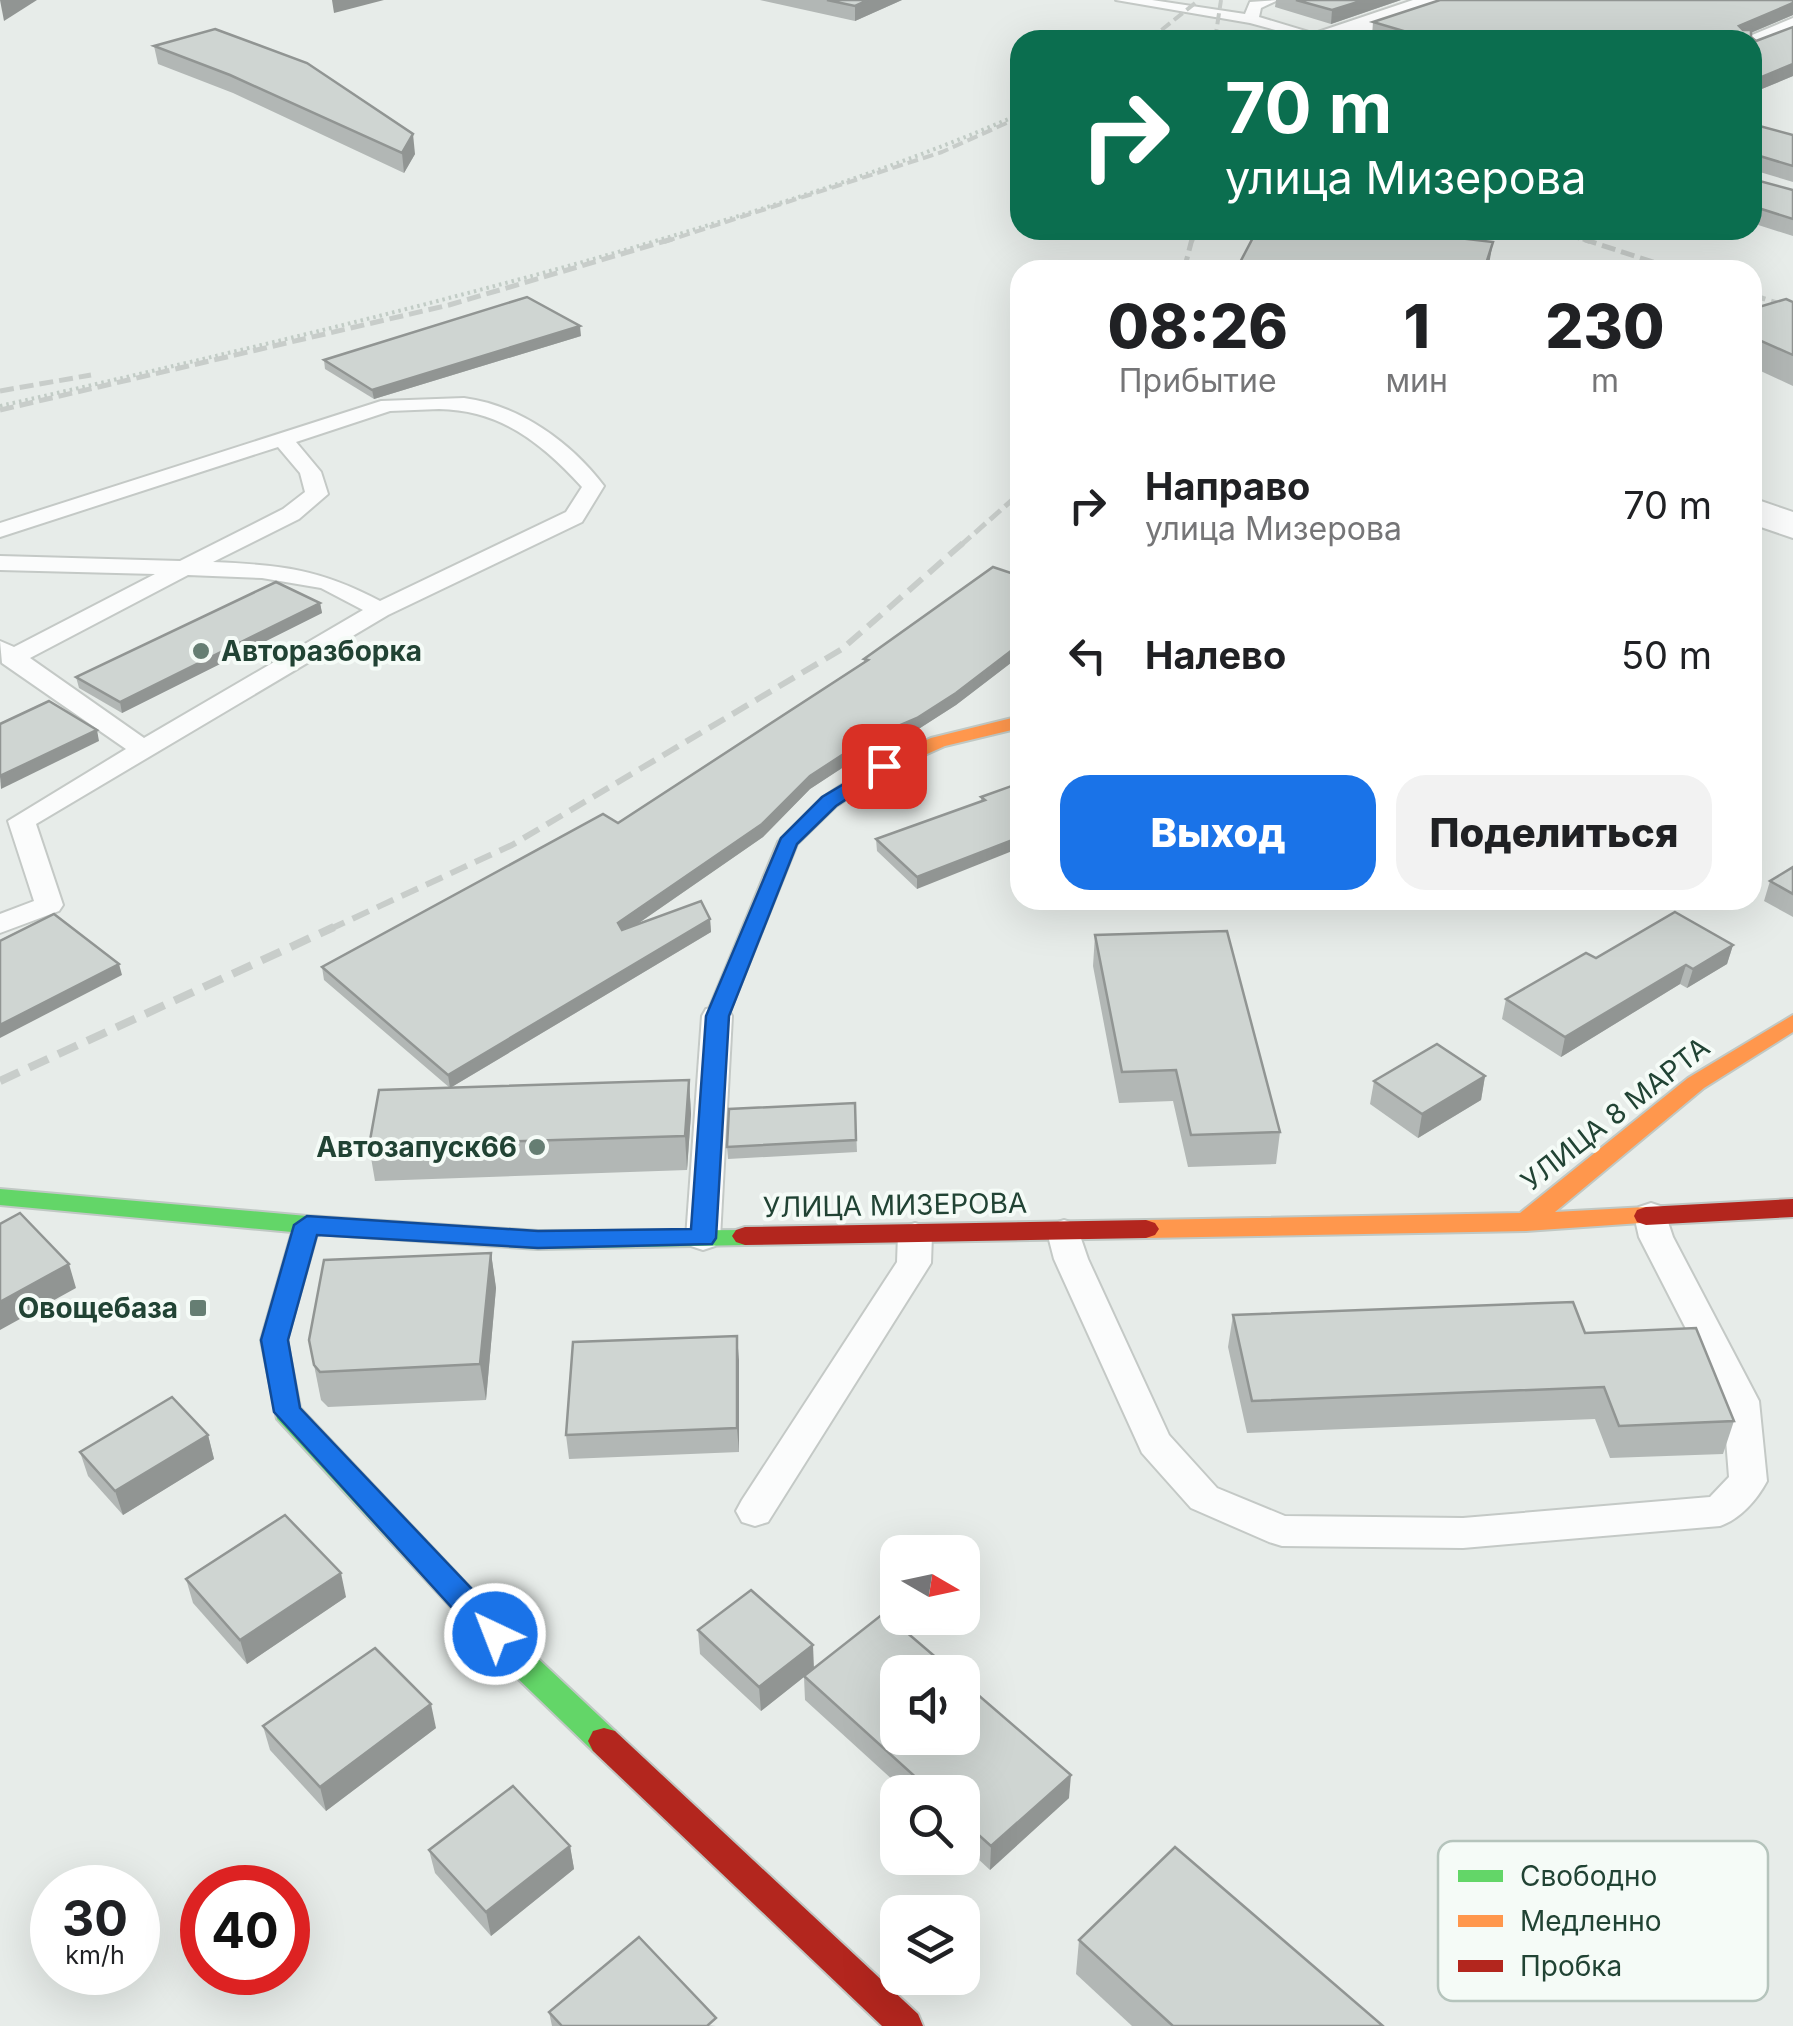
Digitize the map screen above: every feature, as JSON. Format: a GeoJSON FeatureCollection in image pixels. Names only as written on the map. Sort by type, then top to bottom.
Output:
{"type":"FeatureCollection","features":[{"type":"Feature","properties":{"kind":"street"},"geometry":{"type":"LineString","coordinates":[[1352,30],[1439,0]]}},
{"type":"Feature","properties":{"kind":"street"},"geometry":{"type":"LineString","coordinates":[[1762,39],[1793,26]]}},
{"type":"Feature","properties":{"kind":"street"},"geometry":{"type":"LineString","coordinates":[[1762,514],[1793,526]]}},
{"type":"Feature","properties":{"kind":"street"},"geometry":{"type":"LineString","coordinates":[[717,1016],[788,842],[829,802],[884,766],[938,742],[1010,724]]}},
{"type":"Feature","properties":{"kind":"street","name":"УЛИЦА 8 МАРТА"},"geometry":{"type":"LineString","coordinates":[[1526,1222],[1696,1083],[1793,1022]]}},
{"type":"Feature","properties":{"kind":"street","name":"УЛИЦА МИЗЕРОВА"},"geometry":{"type":"LineString","coordinates":[[4,1199],[538,1240],[1526,1222],[1793,1208]]}},
{"type":"Feature","properties":{"kind":"street"},"geometry":{"type":"LineString","coordinates":[[307,1225],[274,1340],[288,1412],[521,1662],[903,2025]]}},
{"type":"Feature","properties":{"kind":"lane"},"geometry":{"type":"LineString","coordinates":[[1123,0],[1253,8],[1305,30]]}},
{"type":"Feature","properties":{"kind":"lane"},"geometry":{"type":"LineString","coordinates":[[1253,8],[1272,0]]}},
{"type":"Feature","properties":{"kind":"lane"},"geometry":{"type":"LineString","coordinates":[[0,530],[388,405],[441,402],[493,408],[572,460],[594,486],[574,516],[380,610],[22,821],[49,905],[0,924]]}},
{"type":"Feature","properties":{"kind":"lane"},"geometry":{"type":"LineString","coordinates":[[146,751],[6,653],[291,514],[317,494],[310,472],[284,441]]}},
{"type":"Feature","properties":{"kind":"lane"},"geometry":{"type":"LineString","coordinates":[[0,563],[262,571],[327,582],[380,610]]}},
{"type":"Feature","properties":{"kind":"lane"},"geometry":{"type":"LineString","coordinates":[[704,1238],[717,1016]]}},
{"type":"Feature","properties":{"kind":"lane"},"geometry":{"type":"LineString","coordinates":[[1064,1232],[1071,1258],[1154,1443],[1204,1498],[1282,1531],[1463,1533],[1720,1511],[1748,1481],[1741,1401],[1656,1237],[1651,1215]]}},
{"type":"Feature","properties":{"kind":"lane"},"geometry":{"type":"LineString","coordinates":[[755,1511],[914,1263],[915,1235]]}},
{"type":"Feature","properties":{"kind":"path"},"geometry":{"type":"LineString","coordinates":[[0,406],[491,289],[747,214],[881,169],[1010,118]]}},
{"type":"Feature","properties":{"kind":"building"},"geometry":{"type":"Polygon","coordinates":[[[827,0],[868,0],[855,6],[827,0]]]}},
{"type":"Feature","properties":{"kind":"building"},"geometry":{"type":"Polygon","coordinates":[[[1296,0],[1364,0],[1332,10],[1296,0]]]}},
{"type":"Feature","properties":{"kind":"building"},"geometry":{"type":"Polygon","coordinates":[[[1440,0],[1793,0],[1739,26],[1743,30],[1400,30],[1373,22],[1440,0]]]}},
{"type":"Feature","properties":{"kind":"building"},"geometry":{"type":"Polygon","coordinates":[[[1793,27],[1793,64],[1762,77],[1762,39],[1793,27]]]}},
{"type":"Feature","properties":{"kind":"building"},"geometry":{"type":"Polygon","coordinates":[[[215,29],[307,63],[413,134],[402,153],[230,75],[154,46],[215,29]]]}},
{"type":"Feature","properties":{"kind":"building"},"geometry":{"type":"Polygon","coordinates":[[[1762,127],[1793,135],[1793,166],[1762,157],[1762,127]]]}},
{"type":"Feature","properties":{"kind":"building"},"geometry":{"type":"Polygon","coordinates":[[[1762,182],[1793,190],[1793,219],[1762,209],[1762,182]]]}},
{"type":"Feature","properties":{"kind":"building"},"geometry":{"type":"Polygon","coordinates":[[[1252,240],[1493,242],[1487,260],[1241,260],[1252,240]]]}},
{"type":"Feature","properties":{"kind":"building"},"geometry":{"type":"Polygon","coordinates":[[[527,297],[580,326],[372,390],[324,360],[527,297]]]}},
{"type":"Feature","properties":{"kind":"building"},"geometry":{"type":"Polygon","coordinates":[[[1786,299],[1793,302],[1793,355],[1762,341],[1762,306],[1786,299]]]}},
{"type":"Feature","properties":{"kind":"building"},"geometry":{"type":"Polygon","coordinates":[[[993,567],[1010,573],[1010,652],[917,718],[865,740],[810,776],[762,824],[618,923],[622,930],[701,901],[710,919],[448,1075],[322,967],[603,814],[618,823],[868,660],[864,659],[993,567]]]}},
{"type":"Feature","properties":{"kind":"building","name":"Авторазборка"},"geometry":{"type":"Polygon","coordinates":[[[276,582],[320,603],[120,702],[76,677],[276,582]]]}},
{"type":"Feature","properties":{"kind":"building"},"geometry":{"type":"Polygon","coordinates":[[[49,701],[97,730],[0,776],[0,724],[49,701]]]}},
{"type":"Feature","properties":{"kind":"building"},"geometry":{"type":"Polygon","coordinates":[[[1010,787],[1010,841],[917,877],[876,839],[985,800],[981,797],[1010,787]]]}},
{"type":"Feature","properties":{"kind":"building"},"geometry":{"type":"Polygon","coordinates":[[[1793,867],[1793,894],[1770,881],[1793,867]]]}},
{"type":"Feature","properties":{"kind":"building"},"geometry":{"type":"Polygon","coordinates":[[[1675,912],[1733,945],[1693,969],[1686,965],[1565,1037],[1506,999],[1586,953],[1596,958],[1675,912]]]}},
{"type":"Feature","properties":{"kind":"building"},"geometry":{"type":"Polygon","coordinates":[[[54,914],[119,964],[0,1025],[0,941],[54,914]]]}},
{"type":"Feature","properties":{"kind":"building"},"geometry":{"type":"Polygon","coordinates":[[[1227,931],[1280,1132],[1191,1135],[1176,1070],[1122,1072],[1095,935],[1227,931]]]}},
{"type":"Feature","properties":{"kind":"building"},"geometry":{"type":"Polygon","coordinates":[[[1437,1044],[1485,1076],[1422,1114],[1374,1081],[1437,1044]]]}},
{"type":"Feature","properties":{"kind":"building"},"geometry":{"type":"Polygon","coordinates":[[[689,1080],[685,1136],[369,1146],[379,1090],[689,1080]]]}},
{"type":"Feature","properties":{"kind":"building"},"geometry":{"type":"Polygon","coordinates":[[[855,1103],[856,1140],[727,1147],[729,1109],[855,1103]]]}},
{"type":"Feature","properties":{"kind":"building"},"geometry":{"type":"Polygon","coordinates":[[[20,1213],[69,1264],[0,1302],[0,1224],[20,1213]]]}},
{"type":"Feature","properties":{"kind":"building"},"geometry":{"type":"Polygon","coordinates":[[[491,1253],[480,1364],[320,1372],[314,1365],[309,1340],[324,1260],[491,1253]]]}},
{"type":"Feature","properties":{"kind":"building"},"geometry":{"type":"Polygon","coordinates":[[[1573,1302],[1585,1333],[1696,1328],[1734,1421],[1619,1426],[1604,1387],[1252,1401],[1233,1315],[1573,1302]]]}},
{"type":"Feature","properties":{"kind":"building"},"geometry":{"type":"Polygon","coordinates":[[[737,1336],[737,1428],[566,1435],[573,1342],[737,1336]]]}},
{"type":"Feature","properties":{"kind":"building"},"geometry":{"type":"Polygon","coordinates":[[[172,1397],[208,1435],[115,1491],[80,1452],[172,1397]]]}},
{"type":"Feature","properties":{"kind":"building"},"geometry":{"type":"Polygon","coordinates":[[[285,1515],[341,1573],[240,1640],[186,1579],[285,1515]]]}},
{"type":"Feature","properties":{"kind":"building"},"geometry":{"type":"Polygon","coordinates":[[[751,1590],[813,1645],[759,1687],[698,1630],[751,1590]]]}},
{"type":"Feature","properties":{"kind":"building"},"geometry":{"type":"Polygon","coordinates":[[[880,1616],[880,1635],[910,1635],[933,1655],[880,1655],[880,1745],[804,1676],[880,1616]]]}},
{"type":"Feature","properties":{"kind":"building"},"geometry":{"type":"Polygon","coordinates":[[[375,1648],[431,1704],[320,1787],[263,1726],[375,1648]]]}},
{"type":"Feature","properties":{"kind":"building"},"geometry":{"type":"Polygon","coordinates":[[[980,1697],[1071,1775],[991,1846],[980,1836],[980,1775],[913,1775],[891,1755],[980,1755],[980,1697]]]}},
{"type":"Feature","properties":{"kind":"building"},"geometry":{"type":"Polygon","coordinates":[[[513,1786],[570,1846],[486,1912],[429,1850],[513,1786]]]}},
{"type":"Feature","properties":{"kind":"building"},"geometry":{"type":"Polygon","coordinates":[[[1175,1847],[1383,2026],[1173,2026],[1079,1940],[1175,1847]]]}},
{"type":"Feature","properties":{"kind":"building"},"geometry":{"type":"Polygon","coordinates":[[[639,1937],[716,2018],[707,2026],[562,2026],[549,2012],[639,1937]]]}},
{"type":"Feature","properties":{"kind":"railway"},"geometry":{"type":"LineString","coordinates":[[1162,30],[1199,0]]}},
{"type":"Feature","properties":{"kind":"railway"},"geometry":{"type":"LineString","coordinates":[[1216,30],[1221,0]]}},
{"type":"Feature","properties":{"kind":"railway"},"geometry":{"type":"LineString","coordinates":[[664,242],[942,152],[1010,121]]}},
{"type":"Feature","properties":{"kind":"railway"},"geometry":{"type":"LineString","coordinates":[[0,410],[449,305],[672,239]]}},
{"type":"Feature","properties":{"kind":"railway"},"geometry":{"type":"LineString","coordinates":[[1187,260],[1192,240]]}},
{"type":"Feature","properties":{"kind":"railway"},"geometry":{"type":"LineString","coordinates":[[1584,240],[1590,242]]}},
{"type":"Feature","properties":{"kind":"railway"},"geometry":{"type":"LineString","coordinates":[[1586,240],[1647,260]]}},
{"type":"Feature","properties":{"kind":"railway"},"geometry":{"type":"LineString","coordinates":[[1762,298],[1793,308]]}},
{"type":"Feature","properties":{"kind":"railway"},"geometry":{"type":"LineString","coordinates":[[0,391],[91,375]]}},
{"type":"Feature","properties":{"kind":"railway"},"geometry":{"type":"LineString","coordinates":[[960,546],[1010,502]]}},
{"type":"Feature","properties":{"kind":"railway"},"geometry":{"type":"LineString","coordinates":[[328,930],[512,845],[842,649],[963,543]]}},
{"type":"Feature","properties":{"kind":"railway"},"geometry":{"type":"LineString","coordinates":[[0,1081],[334,927]]}},
{"type":"Feature","properties":{"kind":"traffic: fast"},"geometry":{"type":"LineString","coordinates":[[0,1197],[307,1225],[538,1240],[745,1236]]}},
{"type":"Feature","properties":{"kind":"traffic: fast"},"geometry":{"type":"LineString","coordinates":[[307,1225],[274,1340],[287,1412],[521,1662],[604,1741]]}},
{"type":"Feature","properties":{"kind":"traffic: slow"},"geometry":{"type":"LineString","coordinates":[[717,1016],[788,842],[829,802],[884,766],[938,742],[1010,724]]}},
{"type":"Feature","properties":{"kind":"traffic: slow"},"geometry":{"type":"LineString","coordinates":[[1526,1222],[1696,1083],[1793,1022]]}},
{"type":"Feature","properties":{"kind":"traffic: slow"},"geometry":{"type":"LineString","coordinates":[[1146,1229],[1646,1216]]}},
{"type":"Feature","properties":{"kind":"traffic: jam"},"geometry":{"type":"LineString","coordinates":[[1646,1216],[1793,1208]]}},
{"type":"Feature","properties":{"kind":"traffic: jam"},"geometry":{"type":"LineString","coordinates":[[745,1236],[1146,1229]]}},
{"type":"Feature","properties":{"kind":"traffic: jam"},"geometry":{"type":"LineString","coordinates":[[604,1741],[906,2026]]}},
{"type":"Feature","properties":{"kind":"place","name":"Авторазборка"},"geometry":{"type":"Point","coordinates":[201,651]}},
{"type":"Feature","properties":{"kind":"place","name":"Автозапуск66"},"geometry":{"type":"Point","coordinates":[537,1147]}},
{"type":"Feature","properties":{"kind":"place","name":"Овощебаза"},"geometry":{"type":"Point","coordinates":[198,1308]}},
{"type":"Feature","properties":{"kind":"route"},"geometry":{"type":"LineString","coordinates":[[495,1634],[288,1412],[274,1340],[307,1225],[538,1240],[704,1238],[717,1016],[788,842],[829,802],[884,766]]}}]}
